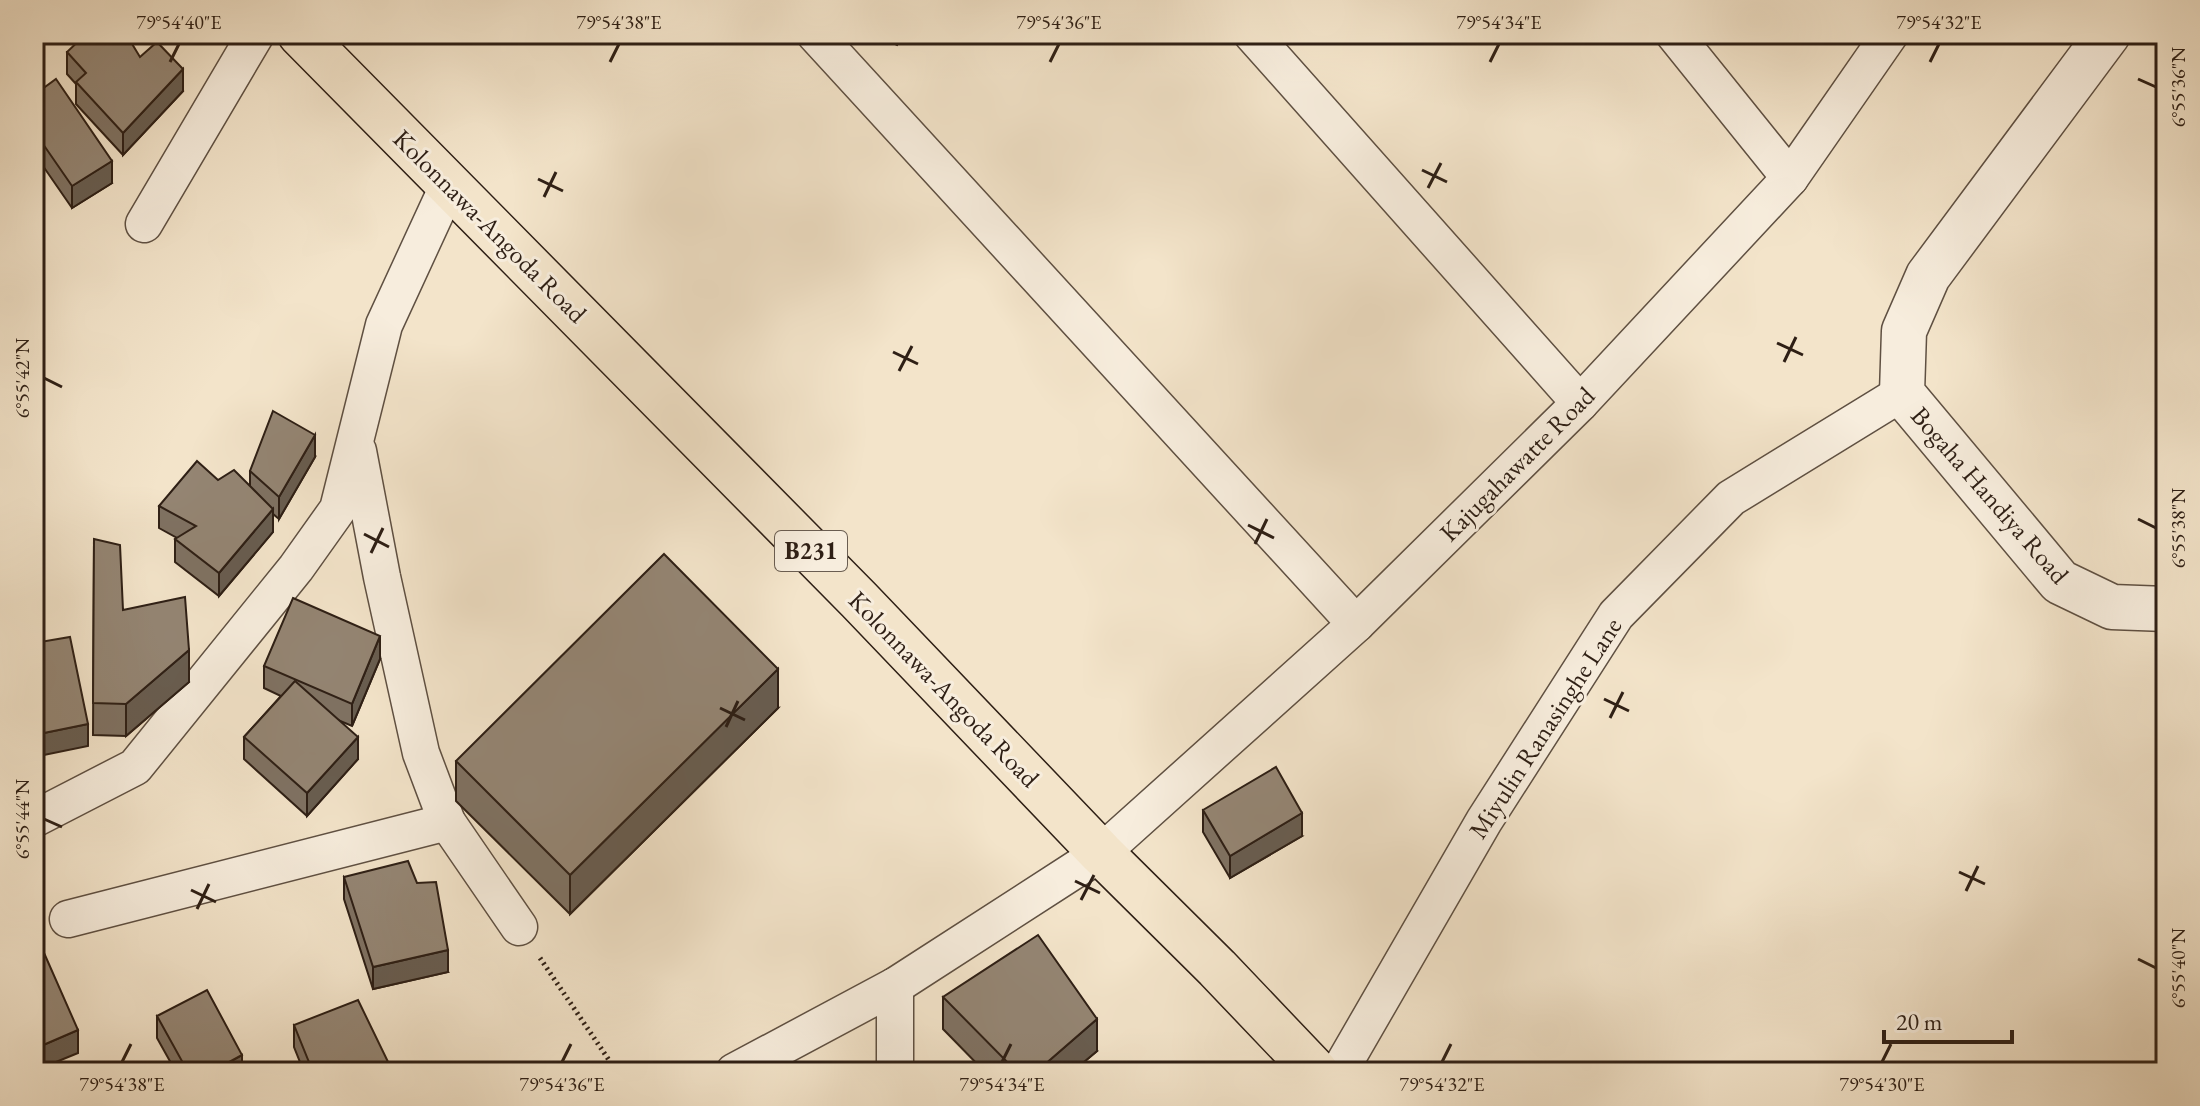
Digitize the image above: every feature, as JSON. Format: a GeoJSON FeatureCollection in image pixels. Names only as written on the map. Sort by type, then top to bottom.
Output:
{"type":"FeatureCollection","features":[{"type":"Feature","properties":{"kind":"main road","name":"Kolonnawa-Angoda Road"},"geometry":{"type":"LineString","coordinates":[[300,34],[859,600],[1316,1072]]}},
{"type":"Feature","properties":{"kind":"street"},"geometry":{"type":"LineString","coordinates":[[144,224],[256,34]]}},
{"type":"Feature","properties":{"kind":"street"},"geometry":{"type":"LineString","coordinates":[[815,34],[1356,624]]}},
{"type":"Feature","properties":{"kind":"street"},"geometry":{"type":"LineString","coordinates":[[1252,34],[1580,403]]}},
{"type":"Feature","properties":{"kind":"street"},"geometry":{"type":"LineString","coordinates":[[1674,34],[1790,178]]}},
{"type":"Feature","properties":{"kind":"street","name":"Kajugahawatte Road"},"geometry":{"type":"LineString","coordinates":[[734,1072],[895,986],[1101,853],[1356,624],[1580,403],[1790,178],[1890,34]]}},
{"type":"Feature","properties":{"kind":"street","name":"Bogaha Handiya Road"},"geometry":{"type":"LineString","coordinates":[[2108,34],[1928,276],[1904,331],[1902,393],[2060,582],[2112,607],[2166,609]]}},
{"type":"Feature","properties":{"kind":"street"},"geometry":{"type":"LineString","coordinates":[[34,819],[135,767],[296,568],[338,509],[384,325],[449,184]]}},
{"type":"Feature","properties":{"kind":"street","name":"Miyulin Ranasinghe Lane"},"geometry":{"type":"LineString","coordinates":[[1339,1072],[1484,821],[1616,615],[1731,498],[1902,393]]}},
{"type":"Feature","properties":{"kind":"street"},"geometry":{"type":"LineString","coordinates":[[355,437],[421,753],[447,822],[519,927]]}},
{"type":"Feature","properties":{"kind":"street"},"geometry":{"type":"LineString","coordinates":[[68,919],[447,822]]}},
{"type":"Feature","properties":{"kind":"street"},"geometry":{"type":"LineString","coordinates":[[895,986],[895,1072]]}},
{"type":"Feature","properties":{"kind":"path"},"geometry":{"type":"LineString","coordinates":[[519,927],[617,1072]]}},
{"type":"Feature","properties":{"kind":"building"},"geometry":{"type":"Polygon","coordinates":[[[86,34],[126,34],[140,57],[157,42],[183,69],[123,133],[76,82],[86,73],[67,52],[86,34]]]}},
{"type":"Feature","properties":{"kind":"building"},"geometry":{"type":"Polygon","coordinates":[[[56,79],[112,161],[72,186],[34,131],[34,95],[56,79]]]}},
{"type":"Feature","properties":{"kind":"building"},"geometry":{"type":"Polygon","coordinates":[[[273,411],[315,435],[279,497],[250,471],[273,411]]]}},
{"type":"Feature","properties":{"kind":"building"},"geometry":{"type":"Polygon","coordinates":[[[197,461],[218,480],[234,470],[273,509],[219,573],[175,539],[196,526],[159,506],[197,461]]]}},
{"type":"Feature","properties":{"kind":"building"},"geometry":{"type":"Polygon","coordinates":[[[94,539],[120,545],[123,610],[185,597],[189,650],[126,704],[93,703],[94,539]]]}},
{"type":"Feature","properties":{"kind":"building"},"geometry":{"type":"Polygon","coordinates":[[[664,554],[778,669],[570,875],[456,761],[664,554]]]}},
{"type":"Feature","properties":{"kind":"building"},"geometry":{"type":"Polygon","coordinates":[[[293,598],[380,636],[352,704],[264,666],[293,598]]]}},
{"type":"Feature","properties":{"kind":"building"},"geometry":{"type":"Polygon","coordinates":[[[70,637],[88,724],[34,735],[34,643],[70,637]]]}},
{"type":"Feature","properties":{"kind":"building"},"geometry":{"type":"Polygon","coordinates":[[[295,681],[358,737],[307,793],[244,737],[295,681]]]}},
{"type":"Feature","properties":{"kind":"building"},"geometry":{"type":"Polygon","coordinates":[[[1276,767],[1302,813],[1230,856],[1203,810],[1276,767]]]}},
{"type":"Feature","properties":{"kind":"building"},"geometry":{"type":"Polygon","coordinates":[[[408,861],[417,883],[436,882],[448,950],[373,967],[344,877],[408,861]]]}},
{"type":"Feature","properties":{"kind":"building"},"geometry":{"type":"Polygon","coordinates":[[[1038,935],[1097,1019],[1036,1072],[1017,1072],[943,997],[1038,935]]]}},
{"type":"Feature","properties":{"kind":"building"},"geometry":{"type":"Polygon","coordinates":[[[37,937],[78,1030],[34,1049],[34,939],[37,937]]]}},
{"type":"Feature","properties":{"kind":"building"},"geometry":{"type":"Polygon","coordinates":[[[207,990],[242,1055],[211,1072],[188,1072],[157,1016],[207,990]]]}},
{"type":"Feature","properties":{"kind":"building"},"geometry":{"type":"Polygon","coordinates":[[[358,1000],[390,1066],[373,1072],[313,1072],[294,1025],[358,1000]]]}}]}
